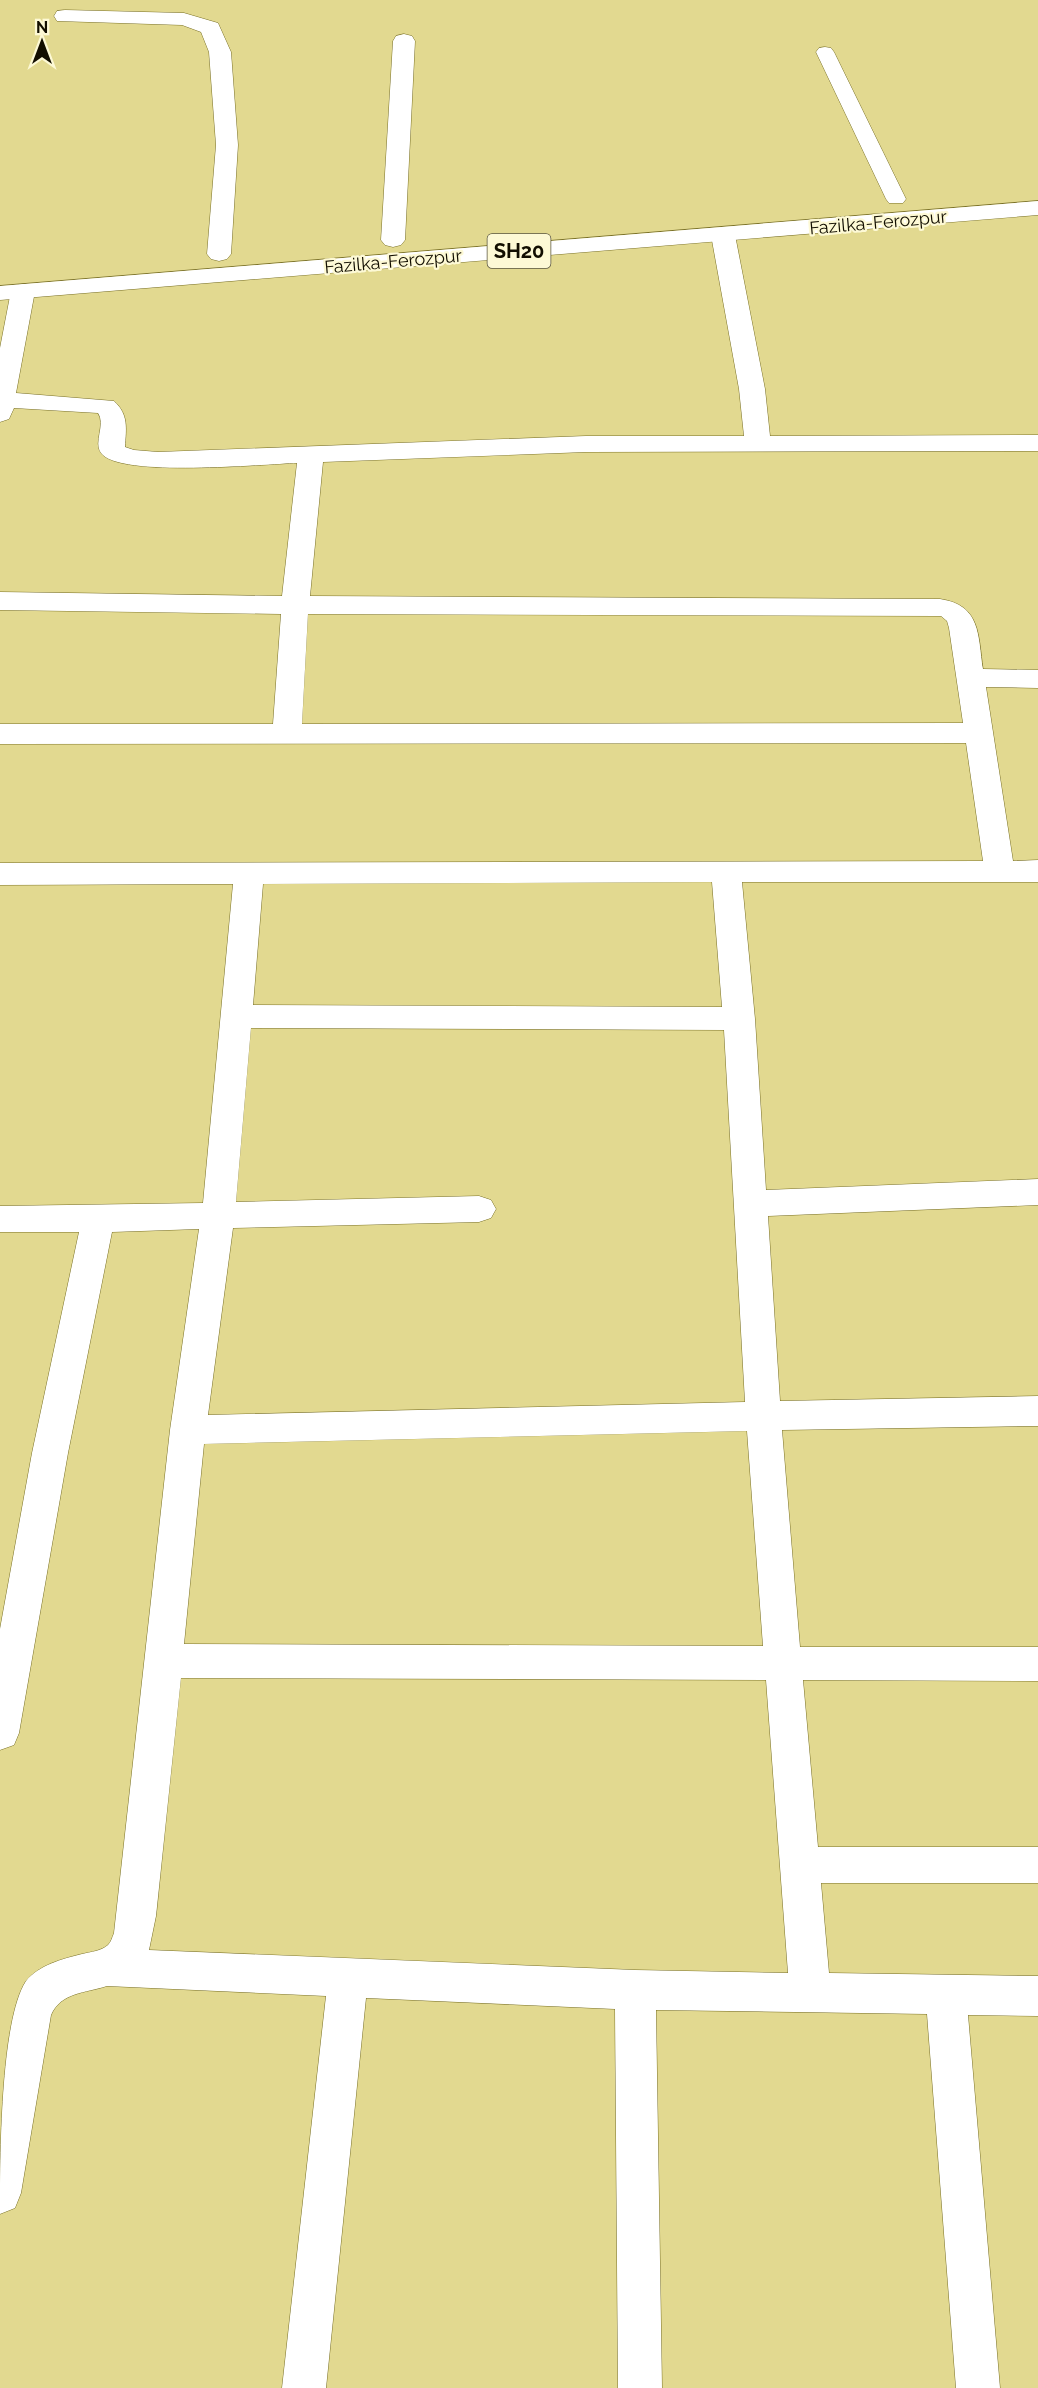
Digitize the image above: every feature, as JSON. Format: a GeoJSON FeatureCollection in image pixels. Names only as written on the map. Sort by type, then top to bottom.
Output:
{"type":"FeatureCollection","features":[{"type":"Feature","properties":{"kind":"street"},"geometry":{"type":"LineString","coordinates":[[65,16],[184,19],[210,28],[220,52],[227,145],[219,254]]}},
{"type":"Feature","properties":{"kind":"street"},"geometry":{"type":"LineString","coordinates":[[393,240],[404,41]]}},
{"type":"Feature","properties":{"kind":"street","name":"Fazilka-Ferozpur"},"geometry":{"type":"LineString","coordinates":[[0,271],[1038,187]]}},
{"type":"Feature","properties":{"kind":"street","name":"Fazilka-Ferozpur"},"geometry":{"type":"LineString","coordinates":[[12,292],[1038,208]]}},
{"type":"Feature","properties":{"kind":"street"},"geometry":{"type":"LineString","coordinates":[[723,235],[752,389],[758,442]]}},
{"type":"Feature","properties":{"kind":"street"},"geometry":{"type":"LineString","coordinates":[[12,292],[1,405],[105,406],[112,411],[115,419],[112,450],[119,455],[132,458],[158,460],[586,444],[1038,443]]}},
{"type":"Feature","properties":{"kind":"street"},"geometry":{"type":"LineString","coordinates":[[287,734],[295,605],[311,454]]}},
{"type":"Feature","properties":{"kind":"street"},"geometry":{"type":"LineString","coordinates":[[0,601],[295,605],[942,608],[952,610],[961,617],[1000,872]]}},
{"type":"Feature","properties":{"kind":"street"},"geometry":{"type":"LineString","coordinates":[[971,678],[1038,679]]}},
{"type":"Feature","properties":{"kind":"street"},"geometry":{"type":"LineString","coordinates":[[0,734],[979,733]]}},
{"type":"Feature","properties":{"kind":"street"},"geometry":{"type":"LineString","coordinates":[[726,872],[739,1019],[763,1416],[810,1993]]}},
{"type":"Feature","properties":{"kind":"street"},"geometry":{"type":"LineString","coordinates":[[0,874],[1038,872]]}},
{"type":"Feature","properties":{"kind":"street"},"geometry":{"type":"LineString","coordinates":[[0,2193],[31,2015],[38,1998],[49,1985],[64,1977],[107,1967],[121,1961],[129,1949],[132,1934],[140,1884],[188,1430],[218,1216],[249,873]]}},
{"type":"Feature","properties":{"kind":"street"},"geometry":{"type":"LineString","coordinates":[[236,1016],[739,1019]]}},
{"type":"Feature","properties":{"kind":"street"},"geometry":{"type":"LineString","coordinates":[[750,1204],[1038,1192]]}},
{"type":"Feature","properties":{"kind":"street"},"geometry":{"type":"LineString","coordinates":[[0,1219],[98,1219],[479,1209]]}},
{"type":"Feature","properties":{"kind":"street"},"geometry":{"type":"LineString","coordinates":[[0,1733],[50,1453],[98,1219]]}},
{"type":"Feature","properties":{"kind":"street"},"geometry":{"type":"LineString","coordinates":[[188,1430],[1038,1411]]}},
{"type":"Feature","properties":{"kind":"street"},"geometry":{"type":"LineString","coordinates":[[164,1661],[1038,1664]]}},
{"type":"Feature","properties":{"kind":"street"},"geometry":{"type":"LineString","coordinates":[[799,1865],[1038,1865]]}},
{"type":"Feature","properties":{"kind":"street"},"geometry":{"type":"LineString","coordinates":[[107,1967],[634,1990],[1038,1996]]}},
{"type":"Feature","properties":{"kind":"street"},"geometry":{"type":"LineString","coordinates":[[303,2388],[348,1977]]}},
{"type":"Feature","properties":{"kind":"street"},"geometry":{"type":"LineString","coordinates":[[634,1990],[640,2388]]}},
{"type":"Feature","properties":{"kind":"street"},"geometry":{"type":"LineString","coordinates":[[946,1995],[978,2388]]}},
{"type":"Feature","properties":{"kind":"lane"},"geometry":{"type":"LineString","coordinates":[[825,52],[896,199]]}}]}
